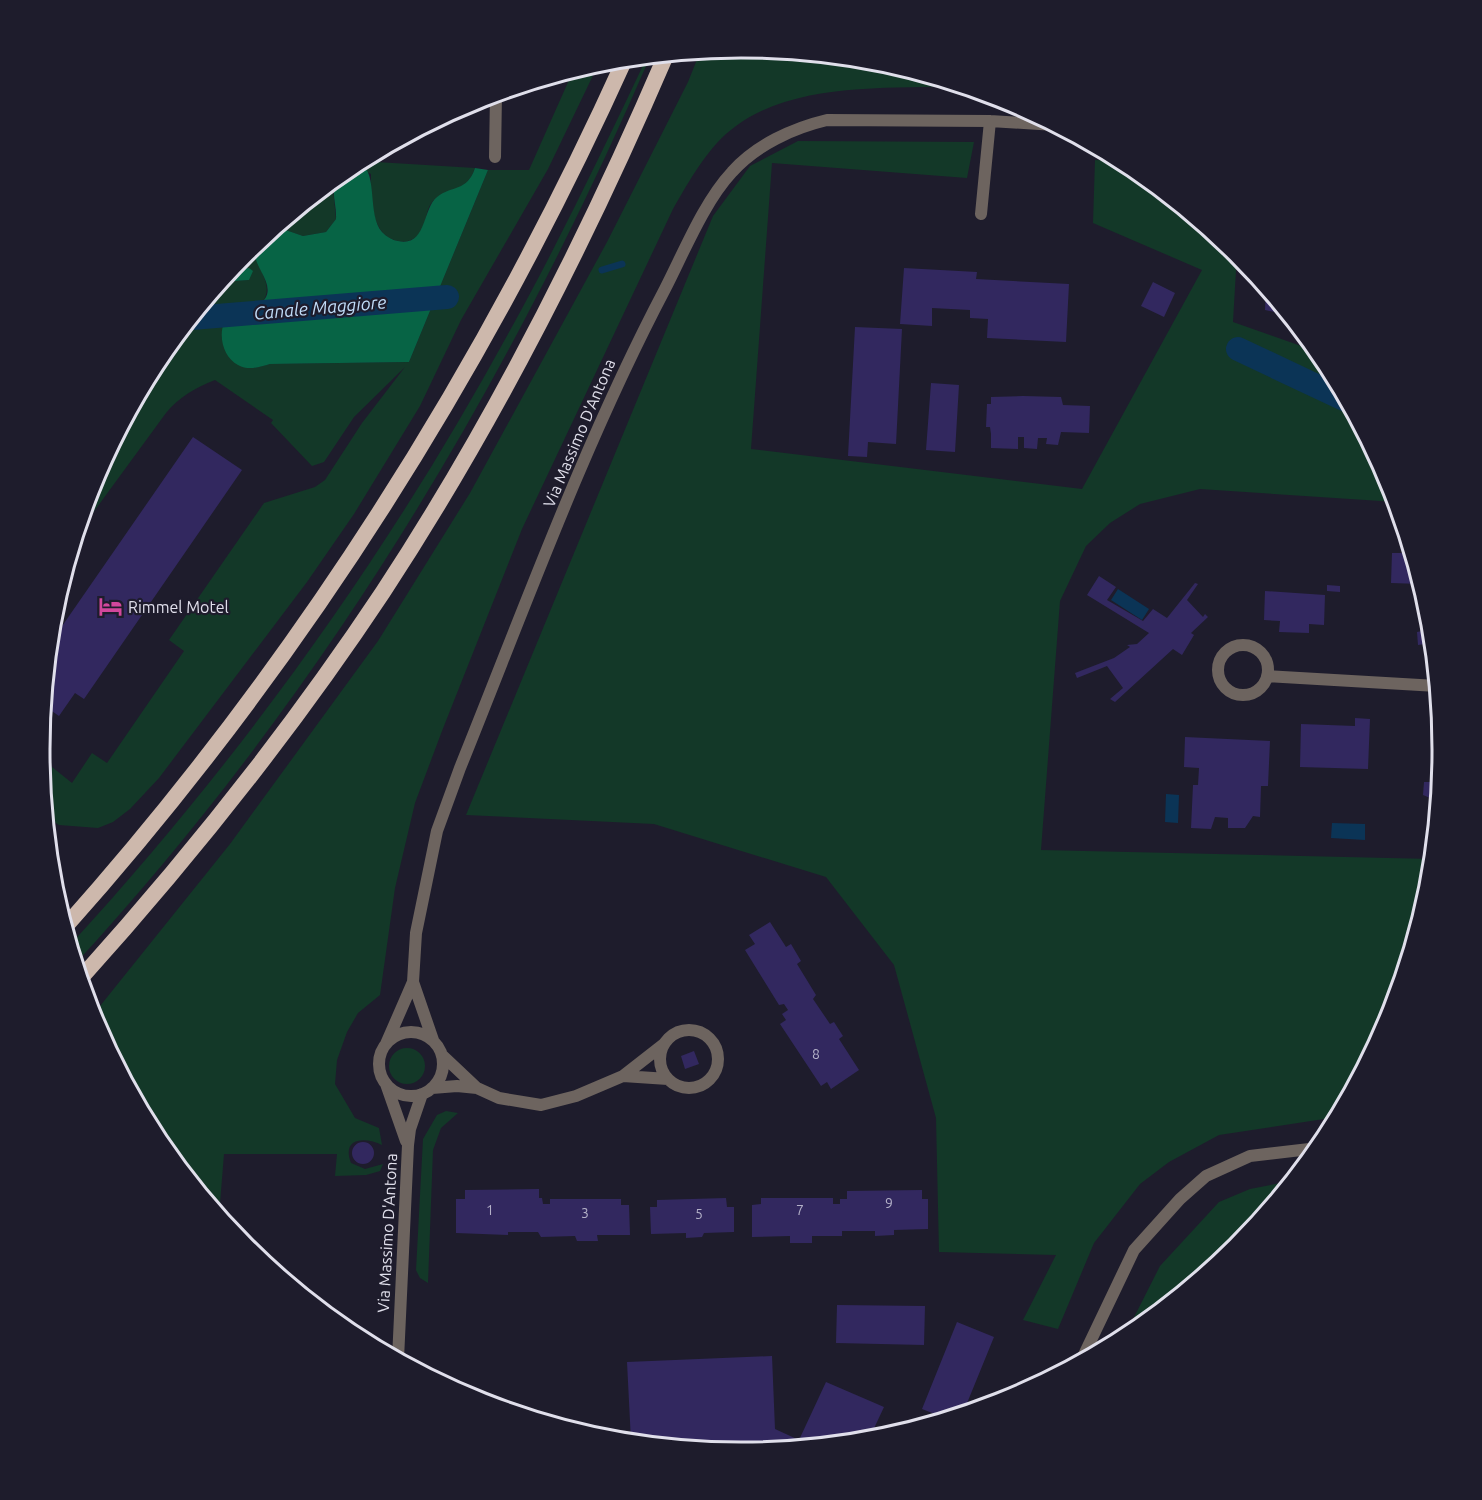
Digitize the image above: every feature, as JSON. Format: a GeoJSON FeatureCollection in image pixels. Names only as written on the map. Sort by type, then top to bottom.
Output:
{"type":"FeatureCollection","features":[{"type":"Feature","properties":{"kind":"highway"},"geometry":{"type":"LineString","coordinates":[[86,972],[246,783],[317,688],[405,558],[457,472],[524,352],[600,201],[662,63]]}},
{"type":"Feature","properties":{"kind":"highway"},"geometry":{"type":"LineString","coordinates":[[71,919],[157,820],[230,728],[371,527],[434,427],[506,302],[558,201],[620,70]]}},
{"type":"Feature","properties":{"kind":"street"},"geometry":{"type":"LineString","coordinates":[[495,157],[496,104]]}},
{"type":"Feature","properties":{"kind":"street","name":"Via Massimo D'Antona"},"geometry":{"type":"LineString","coordinates":[[408,1145],[379,1063],[413,981],[416,933],[437,831],[460,768],[611,395],[706,211],[732,172],[757,150],[801,126],[827,120],[990,121],[1033,124]]}},
{"type":"Feature","properties":{"kind":"street"},"geometry":{"type":"LineString","coordinates":[[981,214],[990,121]]}},
{"type":"Feature","properties":{"kind":"street"},"geometry":{"type":"LineString","coordinates":[[1247,645],[1261,653],[1266,660],[1267,676],[1258,690],[1251,693],[1235,693],[1227,690],[1219,676],[1220,660],[1231,648],[1247,645]]}},
{"type":"Feature","properties":{"kind":"street"},"geometry":{"type":"LineString","coordinates":[[1267,676],[1429,686]]}},
{"type":"Feature","properties":{"kind":"street","name":"Via Massimo D'Antona"},"geometry":{"type":"LineString","coordinates":[[398,1351],[410,1129],[427,1091],[443,1070],[442,1055],[433,1040],[413,981]]}},
{"type":"Feature","properties":{"kind":"street"},"geometry":{"type":"LineString","coordinates":[[385,1082],[402,1094],[457,1086],[477,1089],[499,1098],[541,1105],[576,1096],[623,1076],[678,1032],[697,1030],[706,1035],[717,1051],[716,1070],[703,1085],[684,1088],[668,1079],[651,1076],[623,1076]]}},
{"type":"Feature","properties":{"kind":"street"},"geometry":{"type":"LineString","coordinates":[[386,1044],[393,1037],[412,1032],[433,1040]]}},
{"type":"Feature","properties":{"kind":"street"},"geometry":{"type":"LineString","coordinates":[[664,1044],[660,1062],[668,1079]]}},
{"type":"Feature","properties":{"kind":"street"},"geometry":{"type":"LineString","coordinates":[[442,1055],[477,1089]]}},
{"type":"Feature","properties":{"kind":"street"},"geometry":{"type":"LineString","coordinates":[[1086,1349],[1134,1251],[1180,1199],[1206,1176],[1250,1156],[1305,1150]]}},
{"type":"Feature","properties":{"kind":"green space"},"geometry":{"type":"Polygon","coordinates":[[[741,58],[831,64],[935,87],[843,91],[786,102],[760,112],[736,126],[708,153],[693,175],[673,209],[522,529],[415,803],[395,888],[380,995],[358,1013],[347,1032],[337,1060],[335,1084],[355,1118],[379,1128],[382,1145],[376,1142],[357,1141],[349,1148],[351,1163],[365,1169],[383,1164],[380,1171],[366,1175],[335,1176],[337,1154],[224,1154],[220,1205],[192,1171],[142,1096],[99,1007],[230,844],[378,641],[470,493],[607,242],[688,82],[697,60],[741,58]]]}},
{"type":"Feature","properties":{"kind":"green space"},"geometry":{"type":"Polygon","coordinates":[[[643,65],[646,65],[594,180],[534,301],[470,419],[401,534],[328,647],[249,756],[165,861],[81,957],[76,938],[133,875],[252,728],[362,575],[462,416],[527,300],[580,197],[643,65]]]}},
{"type":"Feature","properties":{"kind":"green space"},"geometry":{"type":"Polygon","coordinates":[[[593,75],[548,169],[461,320],[420,406],[354,514],[307,582],[159,778],[130,809],[113,822],[98,828],[59,825],[53,821],[50,766],[72,783],[92,753],[107,763],[184,651],[169,640],[264,503],[315,487],[325,480],[362,423],[405,367],[354,417],[324,462],[312,466],[271,423],[273,420],[215,380],[201,386],[171,407],[90,516],[102,485],[142,404],[192,329],[233,281],[249,280],[249,268],[245,268],[257,256],[267,288],[266,295],[262,303],[240,308],[254,368],[270,364],[409,362],[488,170],[529,170],[569,80],[593,75]]]}},
{"type":"Feature","properties":{"kind":"green space"},"geometry":{"type":"Polygon","coordinates":[[[798,141],[974,142],[967,178],[772,163],[751,449],[1082,489],[1202,270],[1093,223],[1095,160],[1102,160],[1162,201],[1236,268],[1233,322],[1302,346],[1340,404],[1361,444],[1386,501],[1200,489],[1140,504],[1110,523],[1086,546],[1060,601],[1041,850],[1424,859],[1409,929],[1380,1015],[1361,1056],[1326,1119],[1219,1135],[1169,1162],[1140,1184],[1094,1243],[1058,1329],[1023,1320],[1056,1255],[939,1252],[936,1118],[894,965],[826,877],[654,824],[466,815],[713,216],[750,166],[798,141]]]}},
{"type":"Feature","properties":{"kind":"green space"},"geometry":{"type":"Polygon","coordinates":[[[377,162],[475,168],[467,182],[431,203],[422,230],[417,236],[401,242],[389,238],[377,224],[372,204],[371,174],[364,170],[377,162]]]}},
{"type":"Feature","properties":{"kind":"green space"},"geometry":{"type":"Polygon","coordinates":[[[475,168],[488,170],[409,362],[270,364],[250,368],[238,365],[227,355],[222,340],[222,331],[227,317],[233,311],[259,304],[266,297],[267,283],[255,258],[285,230],[303,236],[326,232],[336,219],[334,191],[366,169],[377,225],[392,239],[407,241],[419,233],[437,197],[463,185],[472,176],[475,168]]]}},
{"type":"Feature","properties":{"kind":"green space"},"geometry":{"type":"Polygon","coordinates":[[[333,192],[336,219],[326,232],[303,236],[285,230],[333,192]]]}},
{"type":"Feature","properties":{"kind":"green space"},"geometry":{"type":"Polygon","coordinates":[[[245,268],[253,271],[249,280],[233,281],[245,268]]]}},
{"type":"Feature","properties":{"kind":"green space"},"geometry":{"type":"Polygon","coordinates":[[[407,1048],[420,1053],[425,1066],[420,1079],[407,1084],[394,1079],[389,1066],[394,1053],[407,1048]]]}},
{"type":"Feature","properties":{"kind":"green space"},"geometry":{"type":"Polygon","coordinates":[[[446,1111],[458,1113],[441,1128],[433,1150],[428,1283],[420,1278],[416,1270],[423,1139],[437,1115],[446,1111]]]}},
{"type":"Feature","properties":{"kind":"green space"},"geometry":{"type":"Polygon","coordinates":[[[1280,1183],[1230,1239],[1197,1270],[1133,1319],[1160,1266],[1219,1202],[1250,1189],[1280,1183]]]}},
{"type":"Feature","properties":{"kind":"water"},"geometry":{"type":"Polygon","coordinates":[[[1118,589],[1149,609],[1142,620],[1111,600],[1118,589]]]}},
{"type":"Feature","properties":{"kind":"water"},"geometry":{"type":"Polygon","coordinates":[[[1166,794],[1179,795],[1178,823],[1165,822],[1166,794]]]}},
{"type":"Feature","properties":{"kind":"water"},"geometry":{"type":"Polygon","coordinates":[[[1332,823],[1365,824],[1365,840],[1331,838],[1332,823]]]}},
{"type":"Feature","properties":{"kind":"building"},"geometry":{"type":"Polygon","coordinates":[[[904,268],[977,272],[976,279],[1069,284],[1066,342],[987,338],[988,319],[970,318],[970,310],[932,308],[932,326],[900,324],[904,268]]]}},
{"type":"Feature","properties":{"kind":"building"},"geometry":{"type":"Polygon","coordinates":[[[1153,282],[1175,293],[1164,317],[1141,306],[1153,282]]]}},
{"type":"Feature","properties":{"kind":"building"},"geometry":{"type":"Polygon","coordinates":[[[1265,299],[1276,312],[1265,310],[1265,299]]]}},
{"type":"Feature","properties":{"kind":"building"},"geometry":{"type":"Polygon","coordinates":[[[855,327],[902,329],[896,444],[868,442],[867,457],[848,456],[855,327]]]}},
{"type":"Feature","properties":{"kind":"building"},"geometry":{"type":"Polygon","coordinates":[[[931,383],[959,385],[955,452],[926,450],[931,383]]]}},
{"type":"Feature","properties":{"kind":"building"},"geometry":{"type":"Polygon","coordinates":[[[991,397],[1061,397],[1063,405],[1090,406],[1089,433],[1061,432],[1058,445],[1046,444],[1047,438],[1038,438],[1037,449],[1024,448],[1024,437],[1018,437],[1018,449],[991,448],[990,427],[986,427],[987,404],[991,404],[991,397]]]}},
{"type":"Feature","properties":{"kind":"building"},"geometry":{"type":"Polygon","coordinates":[[[193,437],[242,470],[84,699],[75,693],[59,716],[51,710],[55,660],[61,628],[193,437]]]}},
{"type":"Feature","properties":{"kind":"building"},"geometry":{"type":"Polygon","coordinates":[[[1392,553],[1404,553],[1412,584],[1391,583],[1392,553]]]}},
{"type":"Feature","properties":{"kind":"building"},"geometry":{"type":"Polygon","coordinates":[[[1099,576],[1116,587],[1107,600],[1143,621],[1153,609],[1167,618],[1195,583],[1198,584],[1187,600],[1203,617],[1205,614],[1208,617],[1191,633],[1194,635],[1182,655],[1173,649],[1115,702],[1110,699],[1123,688],[1107,666],[1077,678],[1075,673],[1114,658],[1130,647],[1127,645],[1137,644],[1149,633],[1087,595],[1099,576]]]}},
{"type":"Feature","properties":{"kind":"building"},"geometry":{"type":"Polygon","coordinates":[[[1327,585],[1340,586],[1340,592],[1327,591],[1327,585]]]}},
{"type":"Feature","properties":{"kind":"building"},"geometry":{"type":"Polygon","coordinates":[[[1265,591],[1325,595],[1324,625],[1309,624],[1309,633],[1279,632],[1280,621],[1264,620],[1265,591]]]}},
{"type":"Feature","properties":{"kind":"building"},"geometry":{"type":"Polygon","coordinates":[[[1422,631],[1424,644],[1418,645],[1417,632],[1422,631]]]}},
{"type":"Feature","properties":{"kind":"building"},"geometry":{"type":"Polygon","coordinates":[[[1355,718],[1370,719],[1368,769],[1300,767],[1301,724],[1355,726],[1355,718]]]}},
{"type":"Feature","properties":{"kind":"building"},"geometry":{"type":"Polygon","coordinates":[[[1185,737],[1270,741],[1268,786],[1261,786],[1260,817],[1253,816],[1245,828],[1228,828],[1228,818],[1215,817],[1211,829],[1191,828],[1193,785],[1198,785],[1199,768],[1184,767],[1185,737]]]}},
{"type":"Feature","properties":{"kind":"building"},"geometry":{"type":"Polygon","coordinates":[[[1424,782],[1431,782],[1431,798],[1423,795],[1424,782]]]}},
{"type":"Feature","properties":{"kind":"building"},"geometry":{"type":"Polygon","coordinates":[[[770,922],[786,947],[791,944],[801,961],[797,964],[816,995],[813,999],[830,1024],[834,1022],[843,1036],[839,1039],[859,1070],[831,1089],[827,1082],[821,1086],[780,1024],[786,1020],[782,1014],[788,1010],[784,1004],[779,1005],[745,950],[755,944],[749,935],[770,922]]]}},
{"type":"Feature","properties":{"kind":"building"},"geometry":{"type":"Polygon","coordinates":[[[694,1051],[699,1064],[685,1069],[681,1056],[694,1051]]]}},
{"type":"Feature","properties":{"kind":"building"},"geometry":{"type":"Polygon","coordinates":[[[363,1142],[371,1145],[374,1153],[371,1161],[363,1164],[355,1161],[352,1153],[355,1145],[363,1142]]]}},
{"type":"Feature","properties":{"kind":"building"},"geometry":{"type":"Polygon","coordinates":[[[539,1189],[539,1198],[542,1198],[543,1204],[550,1204],[550,1199],[621,1199],[621,1205],[629,1205],[630,1235],[597,1235],[598,1241],[577,1241],[575,1236],[541,1237],[538,1232],[508,1232],[508,1235],[456,1233],[456,1199],[465,1199],[465,1190],[539,1189]]]}},
{"type":"Feature","properties":{"kind":"building"},"geometry":{"type":"Polygon","coordinates":[[[922,1190],[922,1199],[928,1199],[928,1229],[894,1230],[894,1235],[875,1236],[875,1231],[842,1231],[842,1236],[812,1236],[812,1243],[790,1243],[790,1236],[752,1237],[752,1205],[761,1204],[761,1198],[833,1198],[833,1204],[840,1204],[840,1199],[847,1199],[847,1191],[922,1190]]]}},
{"type":"Feature","properties":{"kind":"building"},"geometry":{"type":"Polygon","coordinates":[[[726,1198],[727,1207],[734,1207],[734,1232],[704,1233],[702,1237],[686,1238],[686,1233],[651,1234],[650,1207],[657,1207],[657,1200],[726,1198]]]}},
{"type":"Feature","properties":{"kind":"building"},"geometry":{"type":"Polygon","coordinates":[[[837,1305],[925,1306],[924,1345],[836,1343],[837,1305]]]}},
{"type":"Feature","properties":{"kind":"building"},"geometry":{"type":"Polygon","coordinates":[[[957,1322],[994,1337],[967,1404],[934,1414],[922,1409],[957,1322]]]}},
{"type":"Feature","properties":{"kind":"building"},"geometry":{"type":"Polygon","coordinates":[[[772,1356],[775,1429],[797,1439],[741,1442],[696,1440],[631,1432],[627,1362],[772,1356]]]}},
{"type":"Feature","properties":{"kind":"building"},"geometry":{"type":"Polygon","coordinates":[[[826,1382],[884,1407],[874,1428],[800,1439],[826,1382]]]}},
{"type":"Feature","properties":{"kind":"waterway"},"geometry":{"type":"LineString","coordinates":[[602,270],[622,264]]}},
{"type":"Feature","properties":{"kind":"waterway","name":"Canale Maggiore"},"geometry":{"type":"LineString","coordinates":[[202,317],[447,297]]}},
{"type":"Feature","properties":{"kind":"waterway"},"geometry":{"type":"LineString","coordinates":[[1238,349],[1334,394]]}},
{"type":"Feature","properties":{"kind":"place","name":"Rimmel Motel"},"geometry":{"type":"Point","coordinates":[110,607]}}]}
